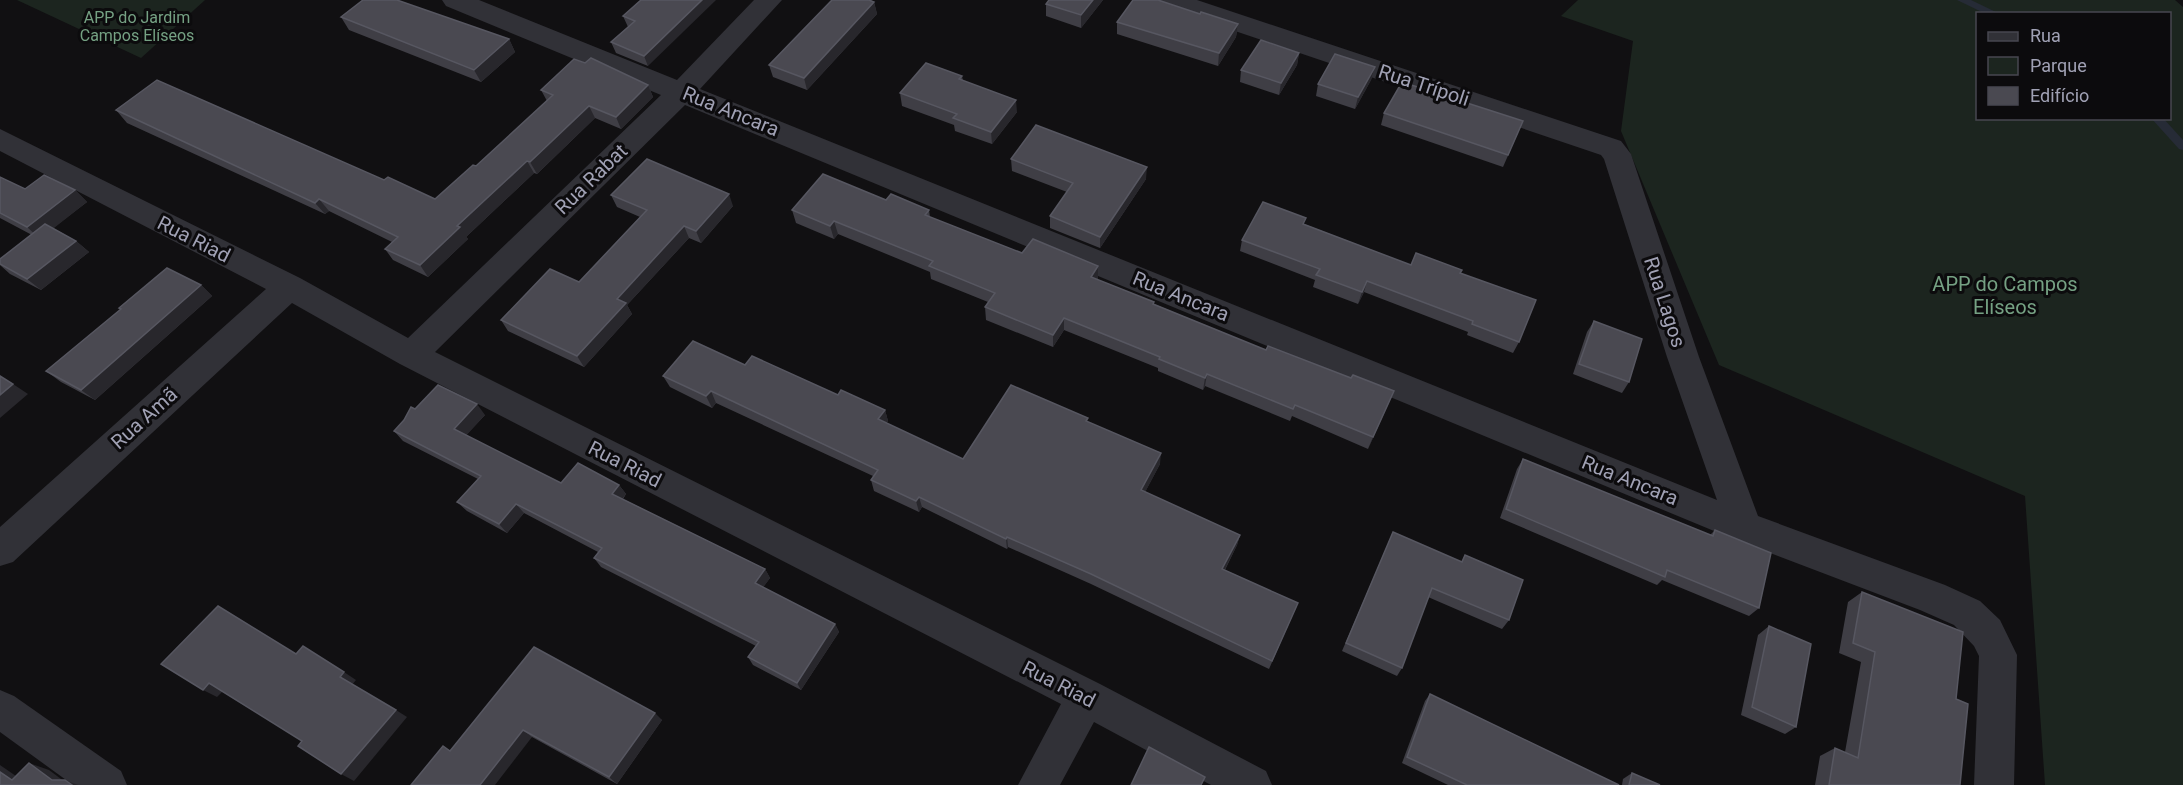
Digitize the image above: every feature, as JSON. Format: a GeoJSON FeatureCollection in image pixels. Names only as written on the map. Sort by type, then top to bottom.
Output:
{"type":"FeatureCollection","features":[{"type":"Feature","properties":{"kind":"street","name":"Rua Ancara"},"geometry":{"type":"LineString","coordinates":[[455,0],[1744,527],[1967,613],[1987,633],[1998,655],[1994,785]]}},
{"type":"Feature","properties":{"kind":"street","name":"Rua Rabat"},"geometry":{"type":"LineString","coordinates":[[411,355],[682,91],[769,0]]}},
{"type":"Feature","properties":{"kind":"street","name":"Rua Trípoli"},"geometry":{"type":"LineString","coordinates":[[1170,0],[1542,124]]}},
{"type":"Feature","properties":{"kind":"street","name":"Rua Lagos"},"geometry":{"type":"LineString","coordinates":[[1542,124],[1588,138],[1611,148],[1617,154],[1683,357],[1744,527]]}},
{"type":"Feature","properties":{"kind":"street","name":"Rua Riad"},"geometry":{"type":"LineString","coordinates":[[0,139],[289,287],[411,355],[1086,697],[1252,785]]}},
{"type":"Feature","properties":{"kind":"street","name":"Rua Amã"},"geometry":{"type":"LineString","coordinates":[[0,550],[289,287]]}},
{"type":"Feature","properties":{"kind":"street"},"geometry":{"type":"LineString","coordinates":[[1038,785],[1086,697]]}},
{"type":"Feature","properties":{"kind":"street"},"geometry":{"type":"LineString","coordinates":[[0,709],[108,785]]}},
{"type":"Feature","properties":{"kind":"green space","name":"APP do Jardim Campos Elíseos"},"geometry":{"type":"Polygon","coordinates":[[[17,0],[205,0],[141,58],[17,0]]]}},
{"type":"Feature","properties":{"kind":"green space","name":"APP do Campos Elíseos"},"geometry":{"type":"Polygon","coordinates":[[[1578,0],[2175,0],[2183,7],[2183,785],[2045,785],[2025,496],[1719,365],[1621,131],[1633,41],[1561,16],[1578,0]]]}},
{"type":"Feature","properties":{"kind":"building"},"geometry":{"type":"Polygon","coordinates":[[[363,0],[397,0],[509,39],[474,70],[341,17],[363,0]]]}},
{"type":"Feature","properties":{"kind":"building"},"geometry":{"type":"Polygon","coordinates":[[[641,0],[702,0],[644,56],[611,42],[635,21],[623,16],[641,0]]]}},
{"type":"Feature","properties":{"kind":"building"},"geometry":{"type":"Polygon","coordinates":[[[832,0],[874,2],[804,78],[769,65],[832,0]]]}},
{"type":"Feature","properties":{"kind":"building"},"geometry":{"type":"Polygon","coordinates":[[[1049,0],[1093,0],[1081,15],[1046,4],[1049,0]]]}},
{"type":"Feature","properties":{"kind":"building"},"geometry":{"type":"Polygon","coordinates":[[[1133,0],[1158,0],[1238,24],[1219,53],[1117,22],[1133,0]]]}},
{"type":"Feature","properties":{"kind":"building"},"geometry":{"type":"Polygon","coordinates":[[[1261,40],[1299,53],[1281,83],[1241,70],[1261,40]]]}},
{"type":"Feature","properties":{"kind":"building"},"geometry":{"type":"Polygon","coordinates":[[[1335,54],[1375,67],[1358,97],[1318,84],[1335,54]]]}},
{"type":"Feature","properties":{"kind":"building"},"geometry":{"type":"Polygon","coordinates":[[[591,58],[648,85],[616,117],[589,106],[457,226],[460,227],[420,265],[385,249],[398,237],[319,199],[315,203],[116,110],[157,80],[384,180],[388,177],[435,199],[473,165],[476,166],[553,95],[541,90],[574,59],[585,63],[591,58]]]}},
{"type":"Feature","properties":{"kind":"building"},"geometry":{"type":"Polygon","coordinates":[[[926,63],[962,76],[959,79],[1016,100],[991,132],[953,118],[957,114],[900,93],[926,63]]]}},
{"type":"Feature","properties":{"kind":"building"},"geometry":{"type":"Polygon","coordinates":[[[1402,82],[1523,121],[1508,155],[1384,113],[1402,82]]]}},
{"type":"Feature","properties":{"kind":"building"},"geometry":{"type":"Polygon","coordinates":[[[1036,125],[1147,167],[1100,237],[1050,216],[1073,183],[1011,159],[1036,125]]]}},
{"type":"Feature","properties":{"kind":"building"},"geometry":{"type":"Polygon","coordinates":[[[647,159],[729,194],[696,231],[684,226],[617,299],[626,303],[577,356],[501,320],[550,269],[579,282],[647,210],[611,195],[647,159]]]}},
{"type":"Feature","properties":{"kind":"building"},"geometry":{"type":"Polygon","coordinates":[[[823,174],[886,200],[891,194],[929,210],[925,215],[1022,253],[1033,239],[1098,266],[1091,277],[1154,302],[1153,304],[1266,350],[1268,346],[1351,378],[1353,375],[1394,391],[1373,437],[1295,405],[1293,409],[1207,374],[1205,378],[1064,318],[1053,335],[985,307],[995,293],[929,266],[933,261],[834,221],[830,226],[792,210],[823,174]]]}},
{"type":"Feature","properties":{"kind":"building"},"geometry":{"type":"Polygon","coordinates":[[[44,175],[75,190],[27,227],[0,213],[0,177],[25,189],[44,175]]]}},
{"type":"Feature","properties":{"kind":"building"},"geometry":{"type":"Polygon","coordinates":[[[1263,202],[1306,218],[1303,224],[1411,265],[1416,253],[1462,270],[1460,273],[1536,300],[1519,342],[1472,324],[1473,321],[1367,281],[1362,292],[1316,275],[1320,269],[1242,240],[1263,202]]]}},
{"type":"Feature","properties":{"kind":"building"},"geometry":{"type":"Polygon","coordinates":[[[45,224],[76,241],[27,279],[0,264],[0,259],[45,224]]]}},
{"type":"Feature","properties":{"kind":"building"},"geometry":{"type":"Polygon","coordinates":[[[167,268],[201,285],[81,390],[46,371],[121,309],[119,308],[167,268]]]}},
{"type":"Feature","properties":{"kind":"building"},"geometry":{"type":"Polygon","coordinates":[[[1594,321],[1642,339],[1629,382],[1579,364],[1594,321]]]}},
{"type":"Feature","properties":{"kind":"building"},"geometry":{"type":"Polygon","coordinates":[[[693,341],[745,365],[752,356],[838,395],[841,390],[885,410],[878,419],[963,459],[1011,385],[1088,418],[1086,421],[1161,453],[1141,490],[1240,535],[1222,569],[1298,603],[1272,661],[1091,574],[1007,537],[1006,539],[919,497],[916,501],[871,480],[878,470],[711,391],[706,396],[663,376],[693,341]]]}},
{"type":"Feature","properties":{"kind":"building"},"geometry":{"type":"Polygon","coordinates":[[[0,376],[13,384],[0,395],[0,376]]]}},
{"type":"Feature","properties":{"kind":"building"},"geometry":{"type":"Polygon","coordinates":[[[438,385],[477,404],[454,429],[561,483],[578,463],[619,485],[612,494],[765,569],[755,583],[835,624],[797,683],[748,657],[759,642],[594,558],[602,548],[516,504],[499,524],[457,502],[481,476],[394,431],[404,420],[411,407],[415,409],[438,385]]]}},
{"type":"Feature","properties":{"kind":"building"},"geometry":{"type":"Polygon","coordinates":[[[1523,459],[1713,536],[1715,530],[1771,553],[1759,608],[1667,570],[1665,577],[1506,509],[1523,459]]]}},
{"type":"Feature","properties":{"kind":"building"},"geometry":{"type":"Polygon","coordinates":[[[1393,532],[1462,562],[1465,555],[1523,580],[1509,620],[1432,588],[1402,668],[1346,643],[1393,532]]]}},
{"type":"Feature","properties":{"kind":"building"},"geometry":{"type":"Polygon","coordinates":[[[1862,592],[1963,632],[1956,699],[1968,704],[1960,785],[1829,785],[1835,748],[1858,758],[1875,652],[1853,643],[1862,592]]]}},
{"type":"Feature","properties":{"kind":"building"},"geometry":{"type":"Polygon","coordinates":[[[218,606],[296,654],[303,646],[344,672],[340,677],[396,710],[341,774],[298,746],[302,741],[209,683],[203,690],[161,664],[218,606]]]}},
{"type":"Feature","properties":{"kind":"building"},"geometry":{"type":"Polygon","coordinates":[[[1769,626],[1811,644],[1796,727],[1752,707],[1769,626]]]}},
{"type":"Feature","properties":{"kind":"building"},"geometry":{"type":"Polygon","coordinates":[[[534,647],[655,713],[609,777],[523,730],[480,785],[411,785],[443,746],[450,751],[534,647]]]}},
{"type":"Feature","properties":{"kind":"building"},"geometry":{"type":"Polygon","coordinates":[[[1430,694],[1619,785],[1467,785],[1407,757],[1430,694]]]}},
{"type":"Feature","properties":{"kind":"building"},"geometry":{"type":"Polygon","coordinates":[[[1149,747],[1205,777],[1201,785],[1131,785],[1149,747]]]}},
{"type":"Feature","properties":{"kind":"building"},"geometry":{"type":"Polygon","coordinates":[[[29,763],[52,780],[65,780],[72,785],[0,785],[0,772],[12,780],[29,763]]]}},
{"type":"Feature","properties":{"kind":"building"},"geometry":{"type":"Polygon","coordinates":[[[1632,773],[1660,785],[1629,785],[1632,773]]]}},
{"type":"Feature","properties":{"kind":"waterway"},"geometry":{"type":"LineString","coordinates":[[1962,0],[1991,12]]}},
{"type":"Feature","properties":{"kind":"waterway"},"geometry":{"type":"LineString","coordinates":[[2158,120],[2183,146]]}}]}
